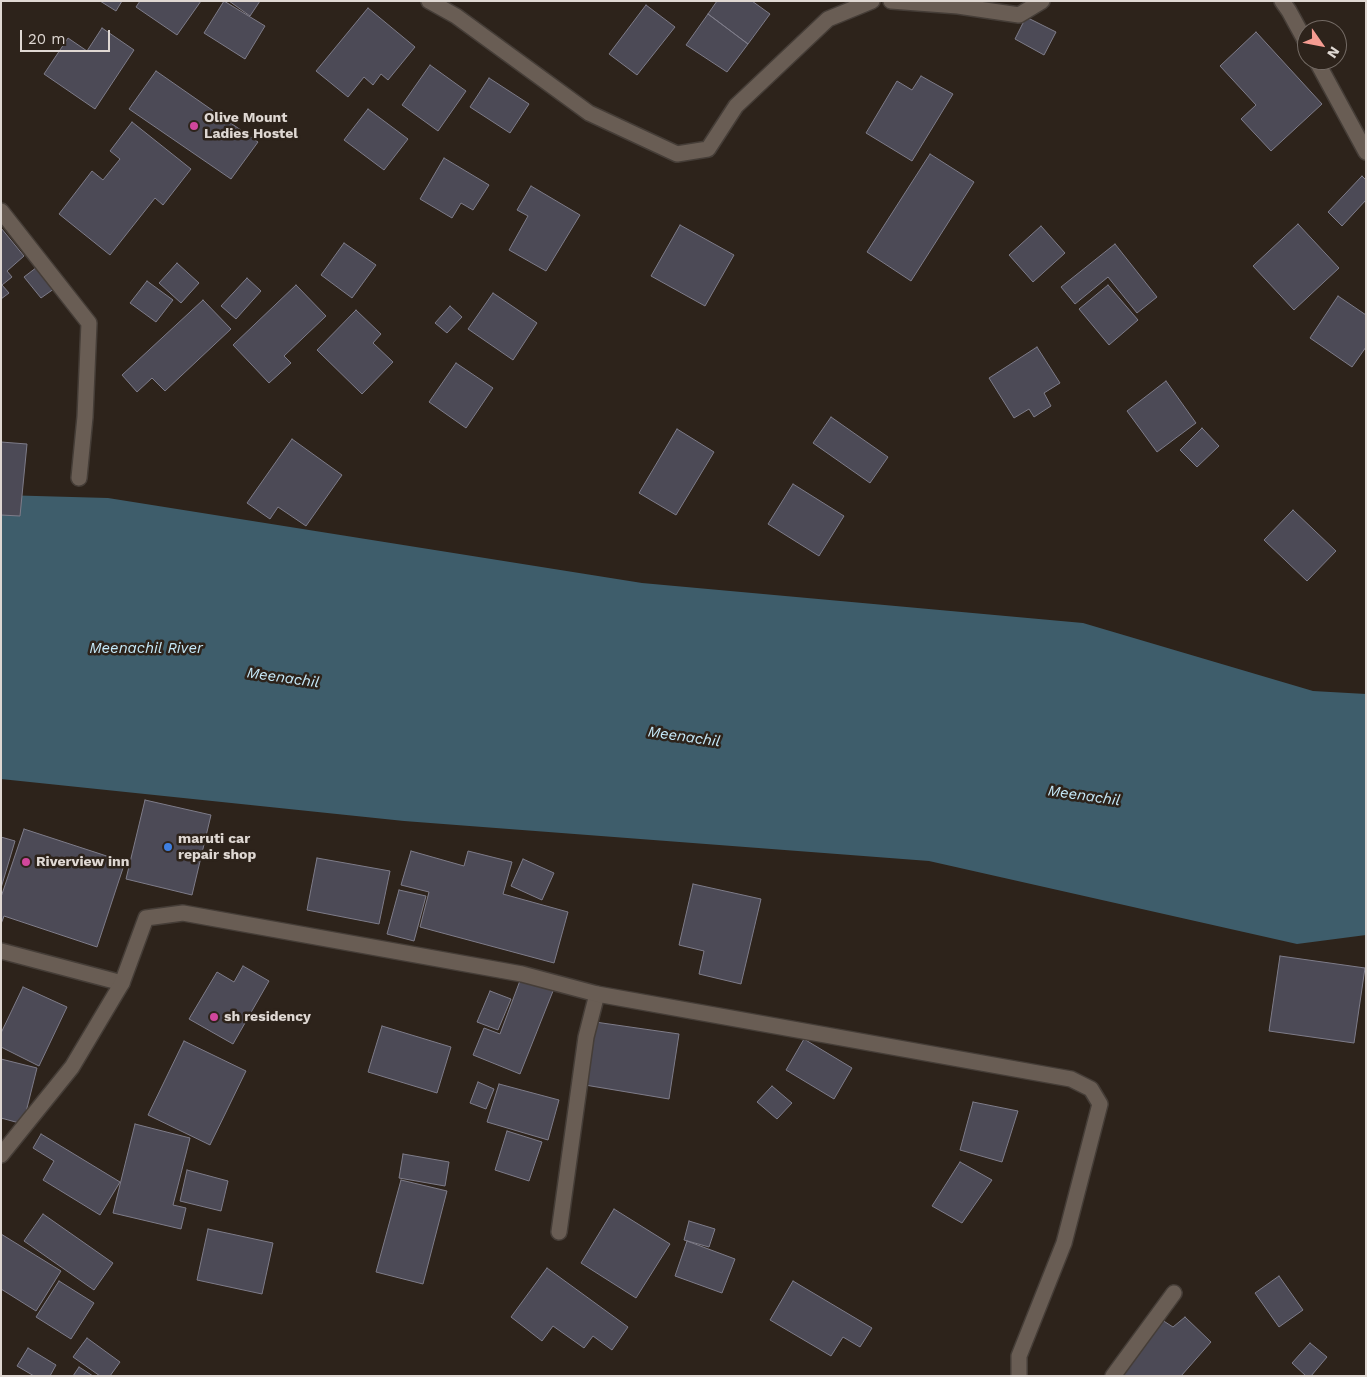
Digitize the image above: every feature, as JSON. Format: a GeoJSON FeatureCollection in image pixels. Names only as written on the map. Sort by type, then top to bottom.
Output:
{"type":"FeatureCollection","features":[{"type":"Feature","properties":{"kind":"street"},"geometry":{"type":"LineString","coordinates":[[429,1],[456,16],[589,112],[678,154],[708,148],[736,106],[828,19],[872,1]]}},
{"type":"Feature","properties":{"kind":"street"},"geometry":{"type":"LineString","coordinates":[[892,1],[958,6],[1019,15],[1042,1]]}},
{"type":"Feature","properties":{"kind":"street"},"geometry":{"type":"LineString","coordinates":[[1282,1],[1297,26]]}},
{"type":"Feature","properties":{"kind":"street"},"geometry":{"type":"LineString","coordinates":[[1321,70],[1366,152]]}},
{"type":"Feature","properties":{"kind":"street"},"geometry":{"type":"LineString","coordinates":[[1,211],[89,323],[86,416],[79,478]]}},
{"type":"Feature","properties":{"kind":"street"},"geometry":{"type":"LineString","coordinates":[[1,1155],[72,1067],[122,983],[146,918],[183,913],[522,974],[597,994],[1071,1079],[1091,1088],[1100,1104],[1064,1244],[1020,1356],[1018,1376]]}},
{"type":"Feature","properties":{"kind":"street"},"geometry":{"type":"LineString","coordinates":[[1,951],[122,983]]}},
{"type":"Feature","properties":{"kind":"street"},"geometry":{"type":"LineString","coordinates":[[559,1232],[586,1037],[597,994]]}},
{"type":"Feature","properties":{"kind":"street"},"geometry":{"type":"LineString","coordinates":[[1113,1376],[1174,1293]]}},
{"type":"Feature","properties":{"kind":"water","name":"Meenachil River"},"geometry":{"type":"Polygon","coordinates":[[[1,495],[108,498],[642,583],[1083,623],[1313,691],[1366,694],[1366,935],[1297,944],[929,861],[404,821],[1,779],[1,495]]]}},
{"type":"Feature","properties":{"kind":"building"},"geometry":{"type":"Polygon","coordinates":[[[100,1],[122,1],[116,11],[100,1]]]}},
{"type":"Feature","properties":{"kind":"building"},"geometry":{"type":"Polygon","coordinates":[[[140,1],[201,1],[177,35],[136,7],[140,1]]]}},
{"type":"Feature","properties":{"kind":"building"},"geometry":{"type":"Polygon","coordinates":[[[224,1],[265,26],[245,59],[204,33],[224,1]]]}},
{"type":"Feature","properties":{"kind":"building"},"geometry":{"type":"Polygon","coordinates":[[[229,1],[260,1],[250,16],[229,1]]]}},
{"type":"Feature","properties":{"kind":"building"},"geometry":{"type":"Polygon","coordinates":[[[717,1],[752,1],[770,14],[748,44],[708,14],[717,1]]]}},
{"type":"Feature","properties":{"kind":"building"},"geometry":{"type":"Polygon","coordinates":[[[646,5],[675,27],[637,75],[609,54],[646,5]]]}},
{"type":"Feature","properties":{"kind":"building"},"geometry":{"type":"Polygon","coordinates":[[[368,8],[415,47],[388,80],[381,74],[373,85],[364,77],[348,97],[316,71],[368,8]]]}},
{"type":"Feature","properties":{"kind":"building"},"geometry":{"type":"Polygon","coordinates":[[[708,14],[748,44],[727,72],[686,45],[708,14]]]}},
{"type":"Feature","properties":{"kind":"building"},"geometry":{"type":"Polygon","coordinates":[[[1026,17],[1056,32],[1044,55],[1015,39],[1026,17]]]}},
{"type":"Feature","properties":{"kind":"building"},"geometry":{"type":"Polygon","coordinates":[[[102,28],[134,50],[95,109],[44,74],[68,38],[87,51],[102,28]]]}},
{"type":"Feature","properties":{"kind":"building"},"geometry":{"type":"Polygon","coordinates":[[[1256,32],[1322,104],[1271,151],[1241,119],[1256,105],[1220,66],[1256,32]]]}},
{"type":"Feature","properties":{"kind":"building"},"geometry":{"type":"Polygon","coordinates":[[[430,65],[466,91],[438,131],[402,105],[430,65]]]}},
{"type":"Feature","properties":{"kind":"building","name":"Olive Mount Ladies Hostel"},"geometry":{"type":"Polygon","coordinates":[[[156,71],[258,142],[231,179],[129,109],[156,71]]]}},
{"type":"Feature","properties":{"kind":"building"},"geometry":{"type":"Polygon","coordinates":[[[921,76],[953,94],[912,161],[866,133],[897,81],[912,90],[921,76]]]}},
{"type":"Feature","properties":{"kind":"building"},"geometry":{"type":"Polygon","coordinates":[[[489,78],[529,104],[510,133],[470,107],[489,78]]]}},
{"type":"Feature","properties":{"kind":"building"},"geometry":{"type":"Polygon","coordinates":[[[368,109],[408,139],[384,170],[344,140],[368,109]]]}},
{"type":"Feature","properties":{"kind":"building"},"geometry":{"type":"Polygon","coordinates":[[[132,122],[191,169],[163,205],[155,198],[110,255],[59,214],[92,171],[103,180],[120,159],[110,151],[132,122]]]}},
{"type":"Feature","properties":{"kind":"building"},"geometry":{"type":"Polygon","coordinates":[[[930,154],[974,182],[911,281],[867,252],[930,154]]]}},
{"type":"Feature","properties":{"kind":"building"},"geometry":{"type":"Polygon","coordinates":[[[444,158],[489,185],[473,210],[461,203],[452,218],[420,199],[444,158]]]}},
{"type":"Feature","properties":{"kind":"building"},"geometry":{"type":"Polygon","coordinates":[[[1362,176],[1366,180],[1366,200],[1342,226],[1328,212],[1362,176]]]}},
{"type":"Feature","properties":{"kind":"building"},"geometry":{"type":"Polygon","coordinates":[[[531,186],[580,215],[546,271],[509,250],[528,216],[517,210],[531,186]]]}},
{"type":"Feature","properties":{"kind":"building"},"geometry":{"type":"Polygon","coordinates":[[[1298,224],[1339,268],[1294,310],[1253,266],[1298,224]]]}},
{"type":"Feature","properties":{"kind":"building"},"geometry":{"type":"Polygon","coordinates":[[[680,225],[734,255],[705,306],[651,276],[680,225]]]}},
{"type":"Feature","properties":{"kind":"building"},"geometry":{"type":"Polygon","coordinates":[[[1041,226],[1065,253],[1033,282],[1009,255],[1041,226]]]}},
{"type":"Feature","properties":{"kind":"building"},"geometry":{"type":"Polygon","coordinates":[[[1,228],[24,256],[7,271],[12,277],[2,285],[9,293],[1,299],[1,228]]]}},
{"type":"Feature","properties":{"kind":"building"},"geometry":{"type":"Polygon","coordinates":[[[344,243],[376,265],[352,298],[321,275],[344,243]]]}},
{"type":"Feature","properties":{"kind":"building"},"geometry":{"type":"Polygon","coordinates":[[[1115,244],[1157,297],[1137,313],[1108,277],[1075,304],[1061,287],[1115,244]]]}},
{"type":"Feature","properties":{"kind":"building"},"geometry":{"type":"Polygon","coordinates":[[[177,263],[199,283],[181,303],[159,283],[177,263]]]}},
{"type":"Feature","properties":{"kind":"building"},"geometry":{"type":"Polygon","coordinates":[[[41,264],[58,286],[41,298],[24,277],[41,264]]]}},
{"type":"Feature","properties":{"kind":"building"},"geometry":{"type":"Polygon","coordinates":[[[247,278],[261,291],[236,319],[221,306],[247,278]]]}},
{"type":"Feature","properties":{"kind":"building"},"geometry":{"type":"Polygon","coordinates":[[[147,281],[173,300],[156,322],[130,303],[147,281]]]}},
{"type":"Feature","properties":{"kind":"building"},"geometry":{"type":"Polygon","coordinates":[[[296,285],[326,316],[284,356],[291,363],[269,383],[233,345],[296,285]]]}},
{"type":"Feature","properties":{"kind":"building"},"geometry":{"type":"Polygon","coordinates":[[[1108,285],[1138,320],[1109,345],[1079,309],[1108,285]]]}},
{"type":"Feature","properties":{"kind":"building"},"geometry":{"type":"Polygon","coordinates":[[[493,293],[537,323],[513,360],[468,329],[493,293]]]}},
{"type":"Feature","properties":{"kind":"building"},"geometry":{"type":"Polygon","coordinates":[[[1338,296],[1366,315],[1366,347],[1352,367],[1310,338],[1338,296]]]}},
{"type":"Feature","properties":{"kind":"building"},"geometry":{"type":"Polygon","coordinates":[[[203,300],[231,329],[165,391],[152,378],[137,392],[122,375],[203,300]]]}},
{"type":"Feature","properties":{"kind":"building"},"geometry":{"type":"Polygon","coordinates":[[[450,306],[462,317],[447,333],[435,323],[450,306]]]}},
{"type":"Feature","properties":{"kind":"building"},"geometry":{"type":"Polygon","coordinates":[[[356,310],[381,334],[373,343],[393,362],[362,394],[317,350],[356,310]]]}},
{"type":"Feature","properties":{"kind":"building"},"geometry":{"type":"Polygon","coordinates":[[[1037,347],[1060,383],[1044,393],[1051,406],[1034,417],[1029,409],[1014,418],[989,378],[1037,347]]]}},
{"type":"Feature","properties":{"kind":"building"},"geometry":{"type":"Polygon","coordinates":[[[456,363],[493,388],[466,428],[429,402],[456,363]]]}},
{"type":"Feature","properties":{"kind":"building"},"geometry":{"type":"Polygon","coordinates":[[[1166,381],[1196,423],[1157,452],[1127,411],[1166,381]]]}},
{"type":"Feature","properties":{"kind":"building"},"geometry":{"type":"Polygon","coordinates":[[[831,417],[888,457],[870,483],[813,443],[831,417]]]}},
{"type":"Feature","properties":{"kind":"building"},"geometry":{"type":"Polygon","coordinates":[[[1202,428],[1219,446],[1197,467],[1180,450],[1202,428]]]}},
{"type":"Feature","properties":{"kind":"building"},"geometry":{"type":"Polygon","coordinates":[[[677,429],[714,452],[676,515],[639,493],[677,429]]]}},
{"type":"Feature","properties":{"kind":"building"},"geometry":{"type":"Polygon","coordinates":[[[292,439],[342,475],[306,526],[278,507],[270,519],[247,503],[292,439]]]}},
{"type":"Feature","properties":{"kind":"building"},"geometry":{"type":"Polygon","coordinates":[[[1,442],[27,444],[20,516],[1,515],[1,442]]]}},
{"type":"Feature","properties":{"kind":"building"},"geometry":{"type":"Polygon","coordinates":[[[793,484],[844,516],[819,556],[768,524],[793,484]]]}},
{"type":"Feature","properties":{"kind":"building"},"geometry":{"type":"Polygon","coordinates":[[[1293,510],[1336,551],[1307,581],[1264,540],[1293,510]]]}},
{"type":"Feature","properties":{"kind":"building","name":"maruti car repair shop"},"geometry":{"type":"Polygon","coordinates":[[[145,800],[211,815],[192,895],[126,879],[145,800]]]}},
{"type":"Feature","properties":{"kind":"building"},"geometry":{"type":"Polygon","coordinates":[[[24,829],[125,862],[97,947],[4,916],[1,924],[1,897],[24,829]]]}},
{"type":"Feature","properties":{"kind":"building"},"geometry":{"type":"Polygon","coordinates":[[[1,837],[15,841],[1,888],[1,837]]]}},
{"type":"Feature","properties":{"kind":"building"},"geometry":{"type":"Polygon","coordinates":[[[411,851],[464,866],[468,851],[512,862],[503,894],[568,912],[554,963],[420,927],[429,892],[401,885],[411,851]]]}},
{"type":"Feature","properties":{"kind":"building"},"geometry":{"type":"Polygon","coordinates":[[[317,858],[390,871],[379,924],[307,910],[317,858]]]}},
{"type":"Feature","properties":{"kind":"building"},"geometry":{"type":"Polygon","coordinates":[[[523,859],[554,873],[542,900],[511,886],[523,859]]]}},
{"type":"Feature","properties":{"kind":"building"},"geometry":{"type":"Polygon","coordinates":[[[693,884],[761,899],[741,984],[699,974],[704,951],[679,945],[693,884]]]}},
{"type":"Feature","properties":{"kind":"building"},"geometry":{"type":"Polygon","coordinates":[[[399,890],[426,896],[414,941],[387,934],[399,890]]]}},
{"type":"Feature","properties":{"kind":"building"},"geometry":{"type":"Polygon","coordinates":[[[1280,956],[1365,968],[1354,1043],[1269,1031],[1280,956]]]}},
{"type":"Feature","properties":{"kind":"building"},"geometry":{"type":"Polygon","coordinates":[[[243,966],[269,981],[233,1044],[189,1019],[217,972],[234,982],[243,966]]]}},
{"type":"Feature","properties":{"kind":"building"},"geometry":{"type":"Polygon","coordinates":[[[521,978],[553,991],[520,1074],[473,1055],[484,1028],[500,1034],[521,978]]]}},
{"type":"Feature","properties":{"kind":"building"},"geometry":{"type":"Polygon","coordinates":[[[23,987],[67,1007],[39,1066],[1,1047],[1,1033],[23,987]]]}},
{"type":"Feature","properties":{"kind":"building"},"geometry":{"type":"Polygon","coordinates":[[[490,991],[511,999],[498,1030],[477,1022],[490,991]]]}},
{"type":"Feature","properties":{"kind":"building"},"geometry":{"type":"Polygon","coordinates":[[[595,1022],[679,1034],[669,1099],[585,1085],[595,1022]]]}},
{"type":"Feature","properties":{"kind":"building"},"geometry":{"type":"Polygon","coordinates":[[[382,1026],[451,1047],[437,1093],[368,1072],[382,1026]]]}},
{"type":"Feature","properties":{"kind":"building"},"geometry":{"type":"Polygon","coordinates":[[[804,1039],[852,1068],[834,1099],[786,1070],[804,1039]]]}},
{"type":"Feature","properties":{"kind":"building"},"geometry":{"type":"Polygon","coordinates":[[[184,1041],[246,1071],[210,1145],[148,1115],[184,1041]]]}},
{"type":"Feature","properties":{"kind":"building"},"geometry":{"type":"Polygon","coordinates":[[[1,1059],[37,1068],[23,1124],[1,1118],[1,1059]]]}},
{"type":"Feature","properties":{"kind":"building"},"geometry":{"type":"Polygon","coordinates":[[[478,1082],[494,1089],[486,1109],[470,1103],[478,1082]]]}},
{"type":"Feature","properties":{"kind":"building"},"geometry":{"type":"Polygon","coordinates":[[[499,1084],[559,1100],[548,1140],[487,1122],[499,1084]]]}},
{"type":"Feature","properties":{"kind":"building"},"geometry":{"type":"Polygon","coordinates":[[[772,1086],[792,1103],[777,1119],[757,1102],[772,1086]]]}},
{"type":"Feature","properties":{"kind":"building"},"geometry":{"type":"Polygon","coordinates":[[[973,1102],[1018,1111],[1002,1162],[960,1150],[973,1102]]]}},
{"type":"Feature","properties":{"kind":"building"},"geometry":{"type":"Polygon","coordinates":[[[135,1124],[190,1138],[173,1205],[186,1208],[181,1229],[113,1213],[135,1124]]]}},
{"type":"Feature","properties":{"kind":"building"},"geometry":{"type":"Polygon","coordinates":[[[507,1131],[542,1142],[529,1181],[495,1170],[507,1131]]]}},
{"type":"Feature","properties":{"kind":"building"},"geometry":{"type":"Polygon","coordinates":[[[41,1134],[120,1182],[100,1215],[43,1180],[54,1161],[33,1148],[41,1134]]]}},
{"type":"Feature","properties":{"kind":"building"},"geometry":{"type":"Polygon","coordinates":[[[403,1154],[449,1162],[445,1186],[399,1178],[403,1154]]]}},
{"type":"Feature","properties":{"kind":"building"},"geometry":{"type":"Polygon","coordinates":[[[960,1162],[992,1180],[962,1223],[932,1206],[960,1162]]]}},
{"type":"Feature","properties":{"kind":"building"},"geometry":{"type":"Polygon","coordinates":[[[187,1170],[228,1181],[221,1211],[180,1201],[187,1170]]]}},
{"type":"Feature","properties":{"kind":"building"},"geometry":{"type":"Polygon","coordinates":[[[401,1180],[447,1191],[423,1284],[376,1272],[401,1180]]]}},
{"type":"Feature","properties":{"kind":"building"},"geometry":{"type":"Polygon","coordinates":[[[614,1209],[670,1244],[636,1298],[581,1263],[614,1209]]]}},
{"type":"Feature","properties":{"kind":"building"},"geometry":{"type":"Polygon","coordinates":[[[43,1214],[113,1263],[94,1290],[24,1241],[43,1214]]]}},
{"type":"Feature","properties":{"kind":"building"},"geometry":{"type":"Polygon","coordinates":[[[689,1221],[715,1229],[709,1247],[684,1240],[689,1221]]]}},
{"type":"Feature","properties":{"kind":"building"},"geometry":{"type":"Polygon","coordinates":[[[208,1229],[273,1243],[262,1294],[197,1280],[208,1229]]]}},
{"type":"Feature","properties":{"kind":"building"},"geometry":{"type":"Polygon","coordinates":[[[1,1234],[61,1271],[36,1311],[1,1289],[1,1234]]]}},
{"type":"Feature","properties":{"kind":"building"},"geometry":{"type":"Polygon","coordinates":[[[687,1241],[735,1259],[722,1293],[675,1276],[687,1241]]]}},
{"type":"Feature","properties":{"kind":"building"},"geometry":{"type":"Polygon","coordinates":[[[547,1268],[628,1327],[612,1350],[593,1336],[584,1348],[553,1326],[542,1341],[511,1317],[547,1268]]]}},
{"type":"Feature","properties":{"kind":"building"},"geometry":{"type":"Polygon","coordinates":[[[1279,1276],[1303,1310],[1279,1327],[1255,1293],[1279,1276]]]}},
{"type":"Feature","properties":{"kind":"building"},"geometry":{"type":"Polygon","coordinates":[[[59,1281],[94,1303],[71,1339],[36,1317],[59,1281]]]}},
{"type":"Feature","properties":{"kind":"building"},"geometry":{"type":"Polygon","coordinates":[[[793,1281],[872,1328],[860,1347],[843,1337],[831,1356],[770,1320],[793,1281]]]}},
{"type":"Feature","properties":{"kind":"building"},"geometry":{"type":"Polygon","coordinates":[[[1185,1317],[1211,1342],[1181,1376],[1123,1376],[1120,1374],[1162,1320],[1173,1327],[1185,1317]]]}},
{"type":"Feature","properties":{"kind":"building"},"geometry":{"type":"Polygon","coordinates":[[[87,1338],[120,1362],[110,1376],[100,1376],[73,1357],[87,1338]]]}},
{"type":"Feature","properties":{"kind":"building"},"geometry":{"type":"Polygon","coordinates":[[[1310,1343],[1327,1357],[1311,1376],[1306,1376],[1292,1363],[1310,1343]]]}},
{"type":"Feature","properties":{"kind":"building"},"geometry":{"type":"Polygon","coordinates":[[[28,1348],[56,1365],[50,1376],[34,1376],[17,1366],[28,1348]]]}},
{"type":"Feature","properties":{"kind":"building"},"geometry":{"type":"Polygon","coordinates":[[[79,1367],[93,1376],[73,1376],[79,1367]]]}},
{"type":"Feature","properties":{"kind":"place","name":"Olive Mount Ladies Hostel"},"geometry":{"type":"Point","coordinates":[194,126]}},
{"type":"Feature","properties":{"kind":"place","name":"maruti car repair shop"},"geometry":{"type":"Point","coordinates":[168,847]}},
{"type":"Feature","properties":{"kind":"place","name":"Riverview inn"},"geometry":{"type":"Point","coordinates":[26,862]}},
{"type":"Feature","properties":{"kind":"place","name":"sh residency"},"geometry":{"type":"Point","coordinates":[214,1017]}},
{"type":"Feature","properties":{"kind":"water label","name":"Meenachil"},"geometry":{"type":"Point","coordinates":[283,678]}},
{"type":"Feature","properties":{"kind":"water label","name":"Meenachil"},"geometry":{"type":"Point","coordinates":[684,737]}},
{"type":"Feature","properties":{"kind":"water label","name":"Meenachil"},"geometry":{"type":"Point","coordinates":[1084,796]}}]}
